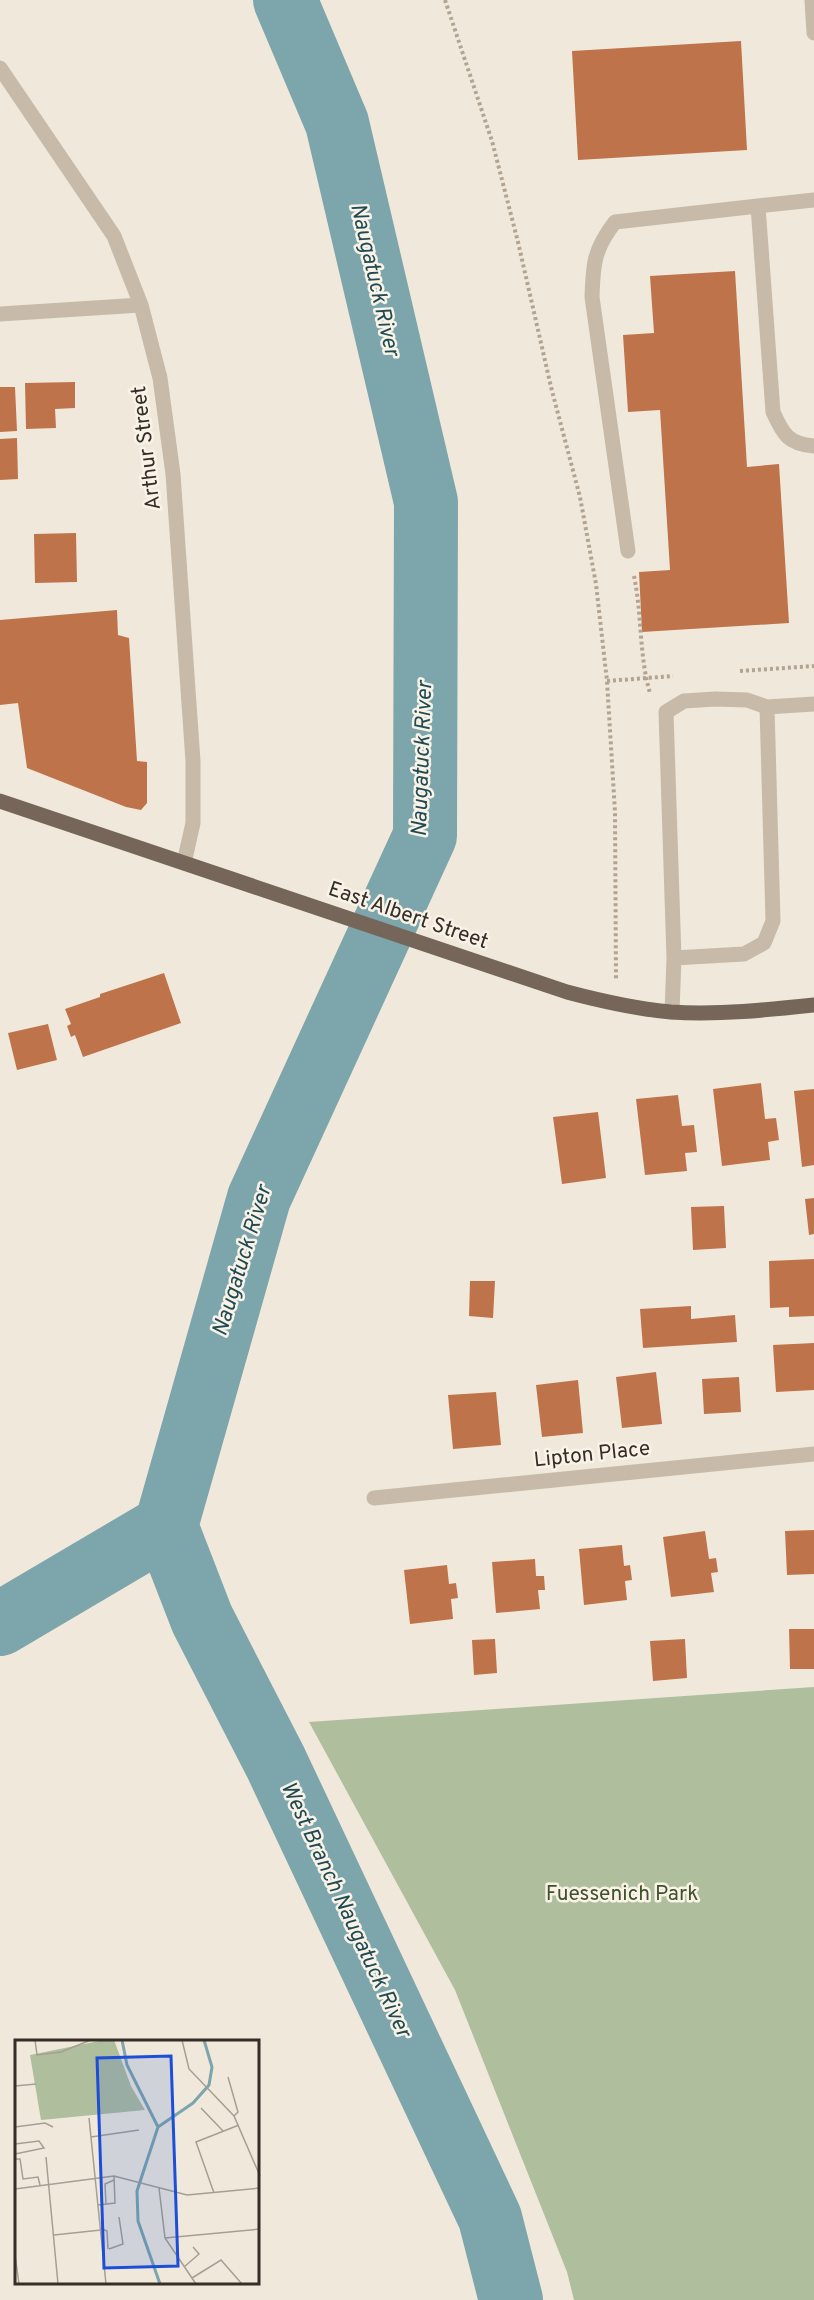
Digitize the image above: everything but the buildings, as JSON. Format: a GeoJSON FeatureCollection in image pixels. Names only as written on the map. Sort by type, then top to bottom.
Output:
{"type":"FeatureCollection","features":[{"type":"Feature","properties":{"kind":"main road","name":"East Albert Street"},"geometry":{"type":"LineString","coordinates":[[0,801],[567,992],[615,1004],[672,1012],[731,1013],[814,1005]]}},
{"type":"Feature","properties":{"kind":"street"},"geometry":{"type":"LineString","coordinates":[[812,0],[814,33]]}},
{"type":"Feature","properties":{"kind":"street","name":"Arthur Street"},"geometry":{"type":"LineString","coordinates":[[0,68],[114,236],[141,305],[160,378],[174,485],[193,761],[193,823],[184,863]]}},
{"type":"Feature","properties":{"kind":"street"},"geometry":{"type":"LineString","coordinates":[[628,552],[592,297],[593,263],[604,236],[615,222],[814,200]]}},
{"type":"Feature","properties":{"kind":"street"},"geometry":{"type":"LineString","coordinates":[[758,206],[773,412],[782,432],[795,443],[814,446]]}},
{"type":"Feature","properties":{"kind":"street"},"geometry":{"type":"LineString","coordinates":[[0,314],[141,305]]}},
{"type":"Feature","properties":{"kind":"street"},"geometry":{"type":"LineString","coordinates":[[672,1012],[674,958],[666,712],[684,701],[715,699],[747,700],[767,707],[814,704]]}},
{"type":"Feature","properties":{"kind":"street"},"geometry":{"type":"LineString","coordinates":[[674,958],[744,954],[764,943],[773,921],[767,707]]}},
{"type":"Feature","properties":{"kind":"street","name":"Lipton Place"},"geometry":{"type":"LineString","coordinates":[[374,1498],[814,1454]]}},
{"type":"Feature","properties":{"kind":"path"},"geometry":{"type":"LineString","coordinates":[[445,0],[492,141],[580,497],[596,584],[607,681],[615,812],[617,974],[615,1004]]}},
{"type":"Feature","properties":{"kind":"path"},"geometry":{"type":"LineString","coordinates":[[628,552],[638,598],[647,685],[649,693],[666,712]]}},
{"type":"Feature","properties":{"kind":"green space","name":"Fuessenich Park"},"geometry":{"type":"Polygon","coordinates":[[[814,1687],[814,2300],[574,2300],[567,2272],[455,1990],[309,1722],[814,1687]]]}},
{"type":"Feature","properties":{"kind":"waterway","name":"Naugatuck River"},"geometry":{"type":"LineString","coordinates":[[166,1526],[259,1198],[425,836],[426,502],[337,123],[285,0]]}},
{"type":"Feature","properties":{"kind":"waterway","name":"West Branch Naugatuck River"},"geometry":{"type":"LineString","coordinates":[[166,1526],[202,1619],[276,1763],[490,2218],[511,2300]]}},
{"type":"Feature","properties":{"kind":"waterway"},"geometry":{"type":"LineString","coordinates":[[0,1624],[166,1526]]}}]}
